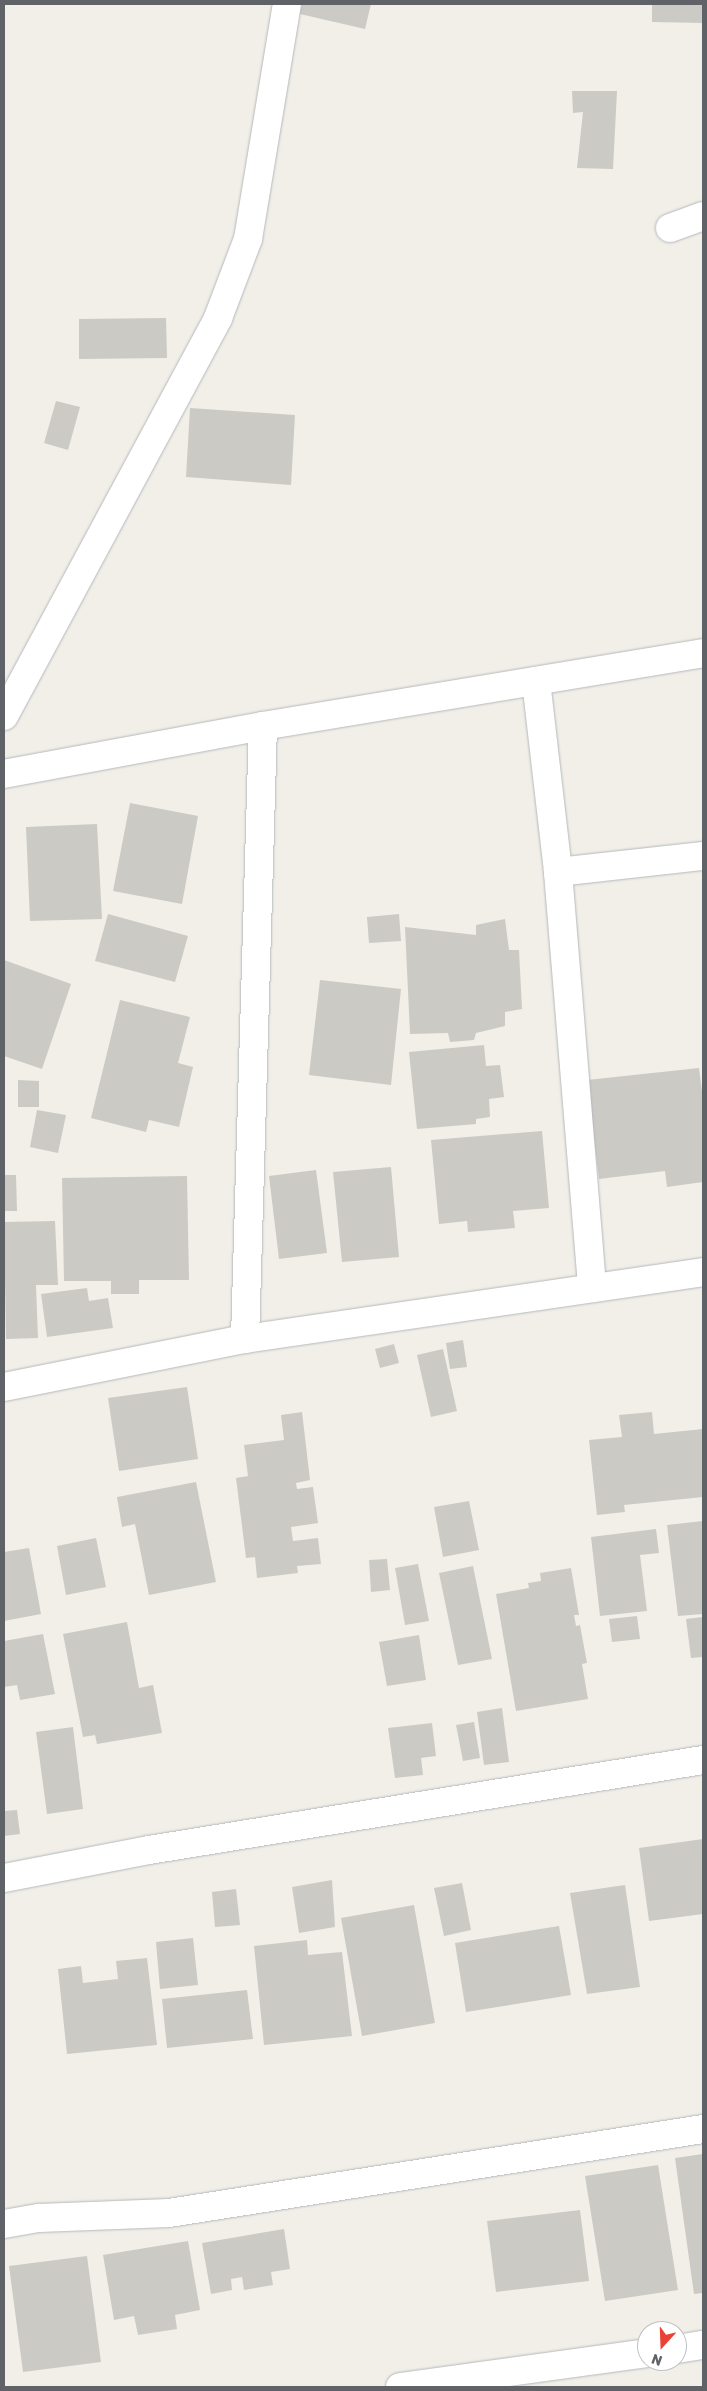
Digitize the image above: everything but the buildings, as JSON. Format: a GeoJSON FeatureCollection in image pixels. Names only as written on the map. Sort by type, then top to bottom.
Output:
{"type":"FeatureCollection","features":[{"type":"Feature","properties":{"kind":"street"},"geometry":{"type":"LineString","coordinates":[[4,716],[218,318],[248,239],[288,4]]}},
{"type":"Feature","properties":{"kind":"street"},"geometry":{"type":"LineString","coordinates":[[670,228],[703,216]]}},
{"type":"Feature","properties":{"kind":"street"},"geometry":{"type":"LineString","coordinates":[[4,774],[263,726],[703,652]]}},
{"type":"Feature","properties":{"kind":"street"},"geometry":{"type":"LineString","coordinates":[[536,681],[558,872],[592,1288]]}},
{"type":"Feature","properties":{"kind":"street"},"geometry":{"type":"LineString","coordinates":[[245,1339],[263,726]]}},
{"type":"Feature","properties":{"kind":"street"},"geometry":{"type":"LineString","coordinates":[[558,872],[703,856]]}},
{"type":"Feature","properties":{"kind":"street"},"geometry":{"type":"LineString","coordinates":[[4,1386],[245,1339],[703,1272]]}},
{"type":"Feature","properties":{"kind":"street"},"geometry":{"type":"LineString","coordinates":[[4,1878],[149,1850],[703,1760]]}},
{"type":"Feature","properties":{"kind":"street"},"geometry":{"type":"LineString","coordinates":[[4,2224],[40,2218],[169,2213],[703,2129]]}},
{"type":"Feature","properties":{"kind":"street"},"geometry":{"type":"LineString","coordinates":[[687,2347],[703,2345]]}},
{"type":"Feature","properties":{"kind":"street"},"geometry":{"type":"LineString","coordinates":[[400,2387],[637,2354]]}}]}
